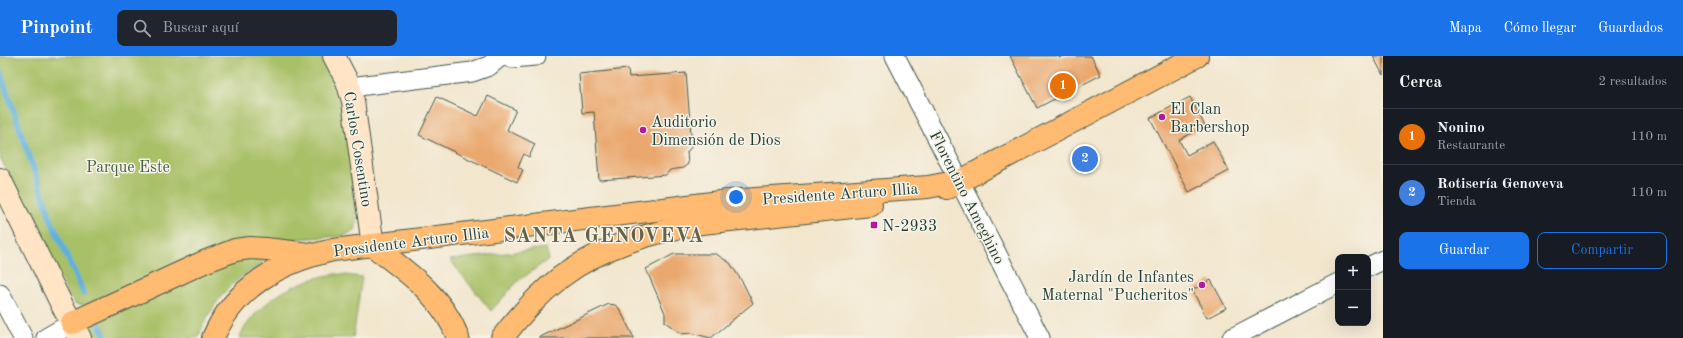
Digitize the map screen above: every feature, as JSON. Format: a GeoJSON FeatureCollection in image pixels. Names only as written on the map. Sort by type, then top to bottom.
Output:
{"type":"FeatureCollection","features":[{"type":"Feature","properties":{"kind":"main road","name":"Presidente Arturo Illia"},"geometry":{"type":"LineString","coordinates":[[502,338],[526,310],[561,277],[606,251],[650,234],[702,223],[908,201],[934,194],[960,182],[1190,58]]}},
{"type":"Feature","properties":{"kind":"main road","name":"Presidente Arturo Illia"},"geometry":{"type":"LineString","coordinates":[[315,254],[333,250],[728,201],[928,187],[960,182]]}},
{"type":"Feature","properties":{"kind":"main road"},"geometry":{"type":"LineString","coordinates":[[373,246],[420,283],[434,297],[446,312],[458,338]]}},
{"type":"Feature","properties":{"kind":"main road"},"geometry":{"type":"LineString","coordinates":[[76,331],[204,262],[235,250],[261,249],[315,254]]}},
{"type":"Feature","properties":{"kind":"main road"},"geometry":{"type":"LineString","coordinates":[[213,338],[228,312],[241,295],[258,280],[277,268],[315,254]]}},
{"type":"Feature","properties":{"kind":"street","name":"Carlos Cosentino"},"geometry":{"type":"LineString","coordinates":[[334,56],[350,87],[353,101],[373,246]]}},
{"type":"Feature","properties":{"kind":"street"},"geometry":{"type":"LineString","coordinates":[[350,87],[472,72],[488,66],[500,56]]}},
{"type":"Feature","properties":{"kind":"street"},"geometry":{"type":"LineString","coordinates":[[506,56],[517,58],[536,56]]}},
{"type":"Feature","properties":{"kind":"street","name":"Florentino Ameghino"},"geometry":{"type":"LineString","coordinates":[[895,56],[1040,338]]}},
{"type":"Feature","properties":{"kind":"street"},"geometry":{"type":"LineString","coordinates":[[0,179],[76,331],[46,338]]}},
{"type":"Feature","properties":{"kind":"street"},"geometry":{"type":"LineString","coordinates":[[1371,266],[1383,260]]}},
{"type":"Feature","properties":{"kind":"street"},"geometry":{"type":"LineString","coordinates":[[1232,338],[1335,285]]}},
{"type":"Feature","properties":{"kind":"street"},"geometry":{"type":"LineString","coordinates":[[0,294],[23,338]]}},
{"type":"Feature","properties":{"kind":"green space","name":"Parque Este"},"geometry":{"type":"Polygon","coordinates":[[[0,56],[323,56],[335,78],[344,110],[357,221],[355,230],[344,236],[246,242],[209,251],[84,305],[75,304],[69,296],[0,157],[0,56]]]}},
{"type":"Feature","properties":{"kind":"green space"},"geometry":{"type":"Polygon","coordinates":[[[546,248],[549,259],[518,281],[491,311],[450,260],[546,248]]]}},
{"type":"Feature","properties":{"kind":"green space"},"geometry":{"type":"Polygon","coordinates":[[[238,258],[264,260],[260,265],[242,276],[221,296],[205,320],[198,338],[93,338],[91,333],[93,324],[238,258]]]}},
{"type":"Feature","properties":{"kind":"green space"},"geometry":{"type":"Polygon","coordinates":[[[336,274],[362,277],[353,338],[239,338],[256,313],[280,294],[307,281],[336,274]]]}},
{"type":"Feature","properties":{"kind":"building"},"geometry":{"type":"Polygon","coordinates":[[[1010,56],[1059,56],[1059,58],[1063,56],[1091,56],[1101,75],[1037,108],[1010,56]]]}},
{"type":"Feature","properties":{"kind":"building"},"geometry":{"type":"Polygon","coordinates":[[[1373,56],[1383,56],[1383,75],[1373,56]]]}},
{"type":"Feature","properties":{"kind":"building","name":"Auditorio Dimensión de Dios"},"geometry":{"type":"Polygon","coordinates":[[[628,69],[629,77],[686,73],[692,146],[687,152],[688,164],[683,168],[670,170],[666,175],[599,180],[594,112],[582,113],[579,74],[628,69]]]}},
{"type":"Feature","properties":{"kind":"building"},"geometry":{"type":"Polygon","coordinates":[[[488,96],[516,110],[507,130],[535,144],[529,157],[524,154],[518,167],[523,170],[517,182],[419,135],[437,97],[478,116],[488,96]]]}},
{"type":"Feature","properties":{"kind":"building"},"geometry":{"type":"Polygon","coordinates":[[[1190,97],[1205,126],[1179,140],[1187,155],[1213,141],[1229,171],[1189,192],[1150,118],[1190,97]]]}},
{"type":"Feature","properties":{"kind":"building"},"geometry":{"type":"Polygon","coordinates":[[[674,254],[716,254],[730,263],[743,283],[753,303],[711,338],[691,333],[682,334],[665,322],[665,313],[646,269],[674,254]]]}},
{"type":"Feature","properties":{"kind":"building"},"geometry":{"type":"Polygon","coordinates":[[[1211,280],[1226,308],[1207,318],[1192,290],[1211,280]]]}},
{"type":"Feature","properties":{"kind":"building"},"geometry":{"type":"Polygon","coordinates":[[[609,304],[615,305],[619,308],[634,338],[538,338],[609,304]]]}},
{"type":"Feature","properties":{"kind":"waterway"},"geometry":{"type":"LineString","coordinates":[[0,72],[52,222],[84,294]]}},
{"type":"Feature","properties":{"kind":"waterway"},"geometry":{"type":"LineString","coordinates":[[100,326],[106,338]]}},
{"type":"Feature","properties":{"kind":"place","name":"Nonino"},"geometry":{"type":"Point","coordinates":[1063,86]}},
{"type":"Feature","properties":{"kind":"place","name":"El Clan Barbershop"},"geometry":{"type":"Point","coordinates":[1162,117]}},
{"type":"Feature","properties":{"kind":"place","name":"Auditorio Dimensión de Dios"},"geometry":{"type":"Point","coordinates":[643,130]}},
{"type":"Feature","properties":{"kind":"place","name":"Rotisería Genoveva"},"geometry":{"type":"Point","coordinates":[1085,159]}},
{"type":"Feature","properties":{"kind":"place","name":"N-2933"},"geometry":{"type":"Point","coordinates":[874,225]}},
{"type":"Feature","properties":{"kind":"place","name":"Jardín de Infantes Maternal \"Pucheritos\""},"geometry":{"type":"Point","coordinates":[1202,285]}},
{"type":"Feature","properties":{"kind":"district","name":"SANTA GENOVEVA"},"geometry":{"type":"Point","coordinates":[604,235]}}]}
